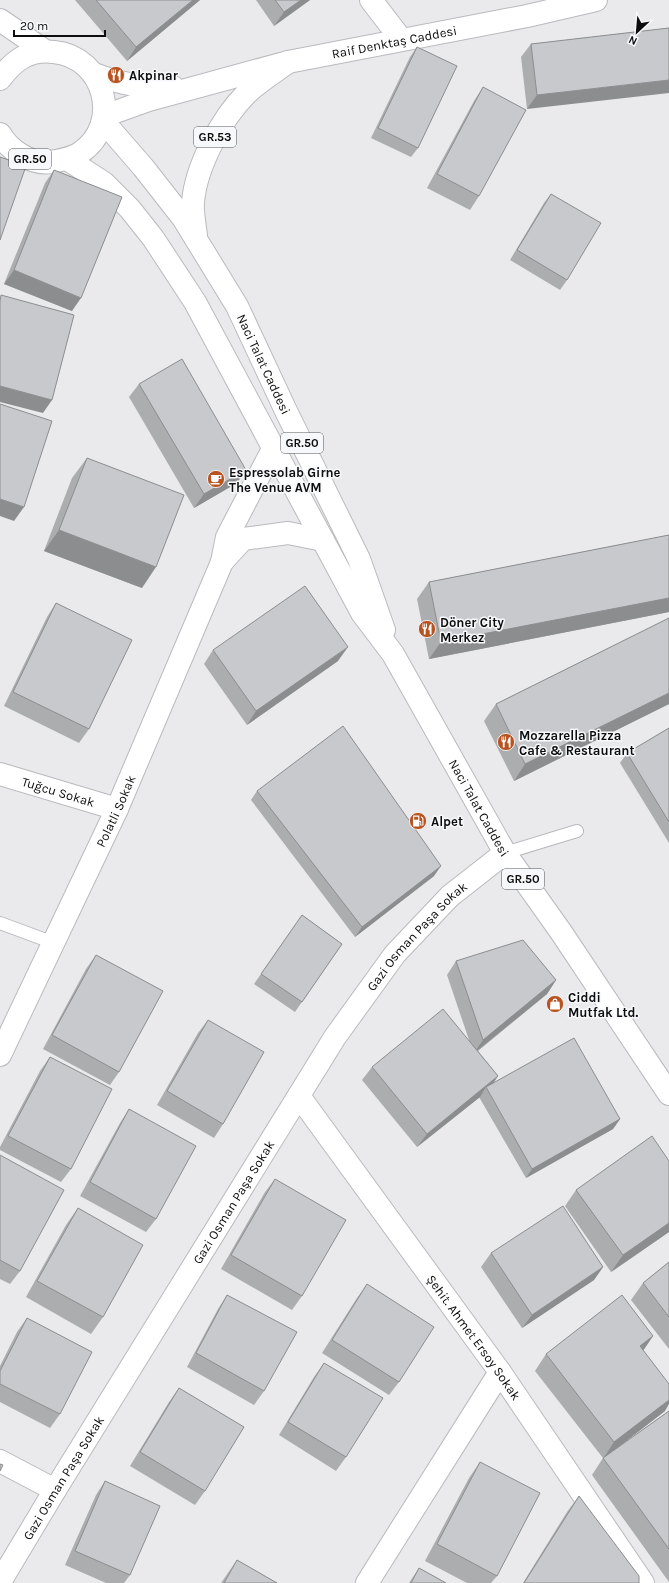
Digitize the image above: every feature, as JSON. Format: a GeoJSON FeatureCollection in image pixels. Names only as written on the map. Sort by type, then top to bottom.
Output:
{"type":"FeatureCollection","features":[{"type":"Feature","properties":{"kind":"street"},"geometry":{"type":"LineString","coordinates":[[371,0],[401,39]]}},
{"type":"Feature","properties":{"kind":"street","name":"Raif Denktaş Caddesi"},"geometry":{"type":"LineString","coordinates":[[104,118],[149,100],[288,62],[401,39],[527,16],[596,0]]}},
{"type":"Feature","properties":{"kind":"street","name":"GR.50"},"geometry":{"type":"LineString","coordinates":[[0,20],[44,51]]}},
{"type":"Feature","properties":{"kind":"street","name":"GR.50"},"geometry":{"type":"LineString","coordinates":[[0,79],[10,65],[26,55],[44,51],[63,53],[80,60],[94,74],[101,87],[104,101],[104,118],[98,134],[90,145],[79,154],[67,159],[48,162],[29,159],[13,150],[0,135]]}},
{"type":"Feature","properties":{"kind":"street","name":"GR.53"},"geometry":{"type":"LineString","coordinates":[[197,239],[192,204],[196,182],[205,157],[217,133],[246,93],[288,62]]}},
{"type":"Feature","properties":{"kind":"street","name":"Raif Denktaş Caddesi"},"geometry":{"type":"LineString","coordinates":[[94,74],[128,85],[192,88]]}},
{"type":"Feature","properties":{"kind":"street","name":"Naci Talat Caddesi"},"geometry":{"type":"LineString","coordinates":[[104,118],[183,218],[237,306],[286,411],[359,559],[393,654]]}},
{"type":"Feature","properties":{"kind":"street","name":"Naci Talat Caddesi"},"geometry":{"type":"LineString","coordinates":[[67,159],[104,183],[130,209],[153,238],[195,302],[362,613],[393,654],[505,853],[665,1084]]}},
{"type":"Feature","properties":{"kind":"street","name":"Polatli Sokak"},"geometry":{"type":"LineString","coordinates":[[0,1055],[117,809],[222,562],[227,537],[273,449]]}},
{"type":"Feature","properties":{"kind":"street","name":"Polatli Sokak"},"geometry":{"type":"LineString","coordinates":[[222,562],[243,539],[288,533],[323,540]]}},
{"type":"Feature","properties":{"kind":"street","name":"Tuğcu Sokak"},"geometry":{"type":"LineString","coordinates":[[0,774],[117,809]]}},
{"type":"Feature","properties":{"kind":"street","name":"Gazi Osman Paşa Sokak"},"geometry":{"type":"LineString","coordinates":[[0,1582],[55,1490],[335,1037],[395,954],[450,896],[505,853]]}},
{"type":"Feature","properties":{"kind":"street","name":"Şehit. Ahmet Ersoy Sokak"},"geometry":{"type":"LineString","coordinates":[[299,1096],[500,1372],[643,1583]]}},
{"type":"Feature","properties":{"kind":"street"},"geometry":{"type":"LineString","coordinates":[[367,1583],[500,1372]]}},
{"type":"Feature","properties":{"kind":"street"},"geometry":{"type":"LineString","coordinates":[[0,1461],[55,1490]]}},
{"type":"Feature","properties":{"kind":"lane"},"geometry":{"type":"LineString","coordinates":[[505,853],[577,831]]}},
{"type":"Feature","properties":{"kind":"lane"},"geometry":{"type":"LineString","coordinates":[[0,923],[54,943]]}},
{"type":"Feature","properties":{"kind":"building"},"geometry":{"type":"Polygon","coordinates":[[[96,0],[193,0],[136,47],[96,0]]]}},
{"type":"Feature","properties":{"kind":"building"},"geometry":{"type":"Polygon","coordinates":[[[275,0],[301,0],[284,12],[275,0]]]}},
{"type":"Feature","properties":{"kind":"building"},"geometry":{"type":"Polygon","coordinates":[[[669,28],[669,80],[537,95],[531,44],[669,28]]]}},
{"type":"Feature","properties":{"kind":"building"},"geometry":{"type":"Polygon","coordinates":[[[417,47],[457,66],[418,148],[378,128],[417,47]]]}},
{"type":"Feature","properties":{"kind":"building"},"geometry":{"type":"Polygon","coordinates":[[[483,87],[526,110],[479,196],[437,174],[483,87]]]}},
{"type":"Feature","properties":{"kind":"building"},"geometry":{"type":"Polygon","coordinates":[[[0,157],[26,166],[0,240],[0,157]]]}},
{"type":"Feature","properties":{"kind":"building"},"geometry":{"type":"Polygon","coordinates":[[[54,170],[122,197],[81,298],[14,270],[54,170]]]}},
{"type":"Feature","properties":{"kind":"building"},"geometry":{"type":"Polygon","coordinates":[[[551,194],[601,223],[567,280],[517,250],[551,194]]]}},
{"type":"Feature","properties":{"kind":"building"},"geometry":{"type":"Polygon","coordinates":[[[1,295],[74,315],[52,400],[0,386],[1,295]]]}},
{"type":"Feature","properties":{"kind":"building"},"geometry":{"type":"Polygon","coordinates":[[[182,359],[246,470],[204,494],[139,384],[182,359]]]}},
{"type":"Feature","properties":{"kind":"building"},"geometry":{"type":"Polygon","coordinates":[[[0,404],[52,421],[24,507],[0,499],[0,404]]]}},
{"type":"Feature","properties":{"kind":"building"},"geometry":{"type":"Polygon","coordinates":[[[87,458],[184,495],[156,567],[59,530],[87,458]]]}},
{"type":"Feature","properties":{"kind":"building"},"geometry":{"type":"Polygon","coordinates":[[[669,535],[669,598],[441,642],[429,582],[669,535]]]}},
{"type":"Feature","properties":{"kind":"building"},"geometry":{"type":"Polygon","coordinates":[[[305,586],[348,647],[256,711],[213,650],[305,586]]]}},
{"type":"Feature","properties":{"kind":"building"},"geometry":{"type":"Polygon","coordinates":[[[56,603],[132,640],[89,729],[13,692],[56,603]]]}},
{"type":"Feature","properties":{"kind":"building"},"geometry":{"type":"Polygon","coordinates":[[[669,618],[669,693],[525,764],[496,704],[669,618]]]}},
{"type":"Feature","properties":{"kind":"building"},"geometry":{"type":"Polygon","coordinates":[[[343,726],[441,866],[362,927],[257,791],[343,726]]]}},
{"type":"Feature","properties":{"kind":"building"},"geometry":{"type":"Polygon","coordinates":[[[669,728],[669,822],[627,753],[669,728]]]}},
{"type":"Feature","properties":{"kind":"building"},"geometry":{"type":"Polygon","coordinates":[[[302,915],[342,944],[302,1002],[261,974],[302,915]]]}},
{"type":"Feature","properties":{"kind":"building"},"geometry":{"type":"Polygon","coordinates":[[[523,940],[556,980],[483,1040],[456,961],[523,940]]]}},
{"type":"Feature","properties":{"kind":"building"},"geometry":{"type":"Polygon","coordinates":[[[96,955],[163,991],[119,1072],[52,1035],[96,955]]]}},
{"type":"Feature","properties":{"kind":"building"},"geometry":{"type":"Polygon","coordinates":[[[443,1009],[498,1076],[427,1134],[372,1067],[443,1009]]]}},
{"type":"Feature","properties":{"kind":"building"},"geometry":{"type":"Polygon","coordinates":[[[208,1020],[264,1052],[223,1124],[167,1091],[208,1020]]]}},
{"type":"Feature","properties":{"kind":"building"},"geometry":{"type":"Polygon","coordinates":[[[574,1038],[620,1119],[532,1169],[486,1087],[574,1038]]]}},
{"type":"Feature","properties":{"kind":"building"},"geometry":{"type":"Polygon","coordinates":[[[50,1057],[112,1089],[71,1169],[8,1136],[50,1057]]]}},
{"type":"Feature","properties":{"kind":"building"},"geometry":{"type":"Polygon","coordinates":[[[129,1109],[196,1146],[156,1219],[90,1182],[129,1109]]]}},
{"type":"Feature","properties":{"kind":"building"},"geometry":{"type":"Polygon","coordinates":[[[652,1136],[669,1161],[669,1223],[623,1255],[576,1190],[652,1136]]]}},
{"type":"Feature","properties":{"kind":"building"},"geometry":{"type":"Polygon","coordinates":[[[0,1155],[64,1190],[20,1271],[0,1260],[0,1155]]]}},
{"type":"Feature","properties":{"kind":"building"},"geometry":{"type":"Polygon","coordinates":[[[275,1179],[346,1220],[302,1296],[231,1255],[275,1179]]]}},
{"type":"Feature","properties":{"kind":"building"},"geometry":{"type":"Polygon","coordinates":[[[563,1206],[603,1267],[532,1315],[491,1253],[563,1206]]]}},
{"type":"Feature","properties":{"kind":"building"},"geometry":{"type":"Polygon","coordinates":[[[78,1208],[143,1245],[103,1317],[37,1281],[78,1208]]]}},
{"type":"Feature","properties":{"kind":"building"},"geometry":{"type":"Polygon","coordinates":[[[669,1262],[669,1317],[643,1283],[669,1262]]]}},
{"type":"Feature","properties":{"kind":"building"},"geometry":{"type":"Polygon","coordinates":[[[367,1284],[434,1327],[399,1382],[332,1340],[367,1284]]]}},
{"type":"Feature","properties":{"kind":"building"},"geometry":{"type":"Polygon","coordinates":[[[227,1295],[297,1332],[264,1391],[196,1353],[227,1295]]]}},
{"type":"Feature","properties":{"kind":"building"},"geometry":{"type":"Polygon","coordinates":[[[622,1295],[653,1336],[640,1346],[669,1384],[669,1400],[614,1442],[546,1354],[622,1295]]]}},
{"type":"Feature","properties":{"kind":"building"},"geometry":{"type":"Polygon","coordinates":[[[27,1318],[92,1352],[60,1414],[0,1384],[0,1371],[27,1318]]]}},
{"type":"Feature","properties":{"kind":"building"},"geometry":{"type":"Polygon","coordinates":[[[324,1363],[383,1398],[346,1457],[288,1422],[324,1363]]]}},
{"type":"Feature","properties":{"kind":"building"},"geometry":{"type":"Polygon","coordinates":[[[179,1388],[244,1427],[205,1491],[140,1452],[179,1388]]]}},
{"type":"Feature","properties":{"kind":"building"},"geometry":{"type":"Polygon","coordinates":[[[669,1411],[669,1549],[603,1458],[669,1411]]]}},
{"type":"Feature","properties":{"kind":"building"},"geometry":{"type":"Polygon","coordinates":[[[480,1462],[540,1493],[497,1576],[437,1544],[480,1462]]]}},
{"type":"Feature","properties":{"kind":"building"},"geometry":{"type":"Polygon","coordinates":[[[0,1464],[3,1465],[0,1471],[0,1464]]]}},
{"type":"Feature","properties":{"kind":"building"},"geometry":{"type":"Polygon","coordinates":[[[105,1481],[160,1506],[130,1575],[75,1551],[105,1481]]]}},
{"type":"Feature","properties":{"kind":"building"},"geometry":{"type":"Polygon","coordinates":[[[579,1496],[639,1576],[639,1583],[524,1583],[579,1496]]]}},
{"type":"Feature","properties":{"kind":"building"},"geometry":{"type":"Polygon","coordinates":[[[237,1560],[277,1583],[224,1583],[237,1560]]]}},
{"type":"Feature","properties":{"kind":"building"},"geometry":{"type":"Polygon","coordinates":[[[419,1568],[446,1583],[411,1583],[419,1568]]]}},
{"type":"Feature","properties":{"kind":"place","name":"Akpinar"},"geometry":{"type":"Point","coordinates":[116,75]}},
{"type":"Feature","properties":{"kind":"place","name":"Espressolab Girne The Venue AVM"},"geometry":{"type":"Point","coordinates":[216,479]}},
{"type":"Feature","properties":{"kind":"place","name":"Döner City Merkez"},"geometry":{"type":"Point","coordinates":[427,629]}},
{"type":"Feature","properties":{"kind":"place","name":"Mozzarella Pizza Cafe & Restaurant"},"geometry":{"type":"Point","coordinates":[506,742]}},
{"type":"Feature","properties":{"kind":"place","name":"Alpet"},"geometry":{"type":"Point","coordinates":[418,821]}},
{"type":"Feature","properties":{"kind":"place","name":"Ciddi Mutfak Ltd."},"geometry":{"type":"Point","coordinates":[555,1004]}}]}
